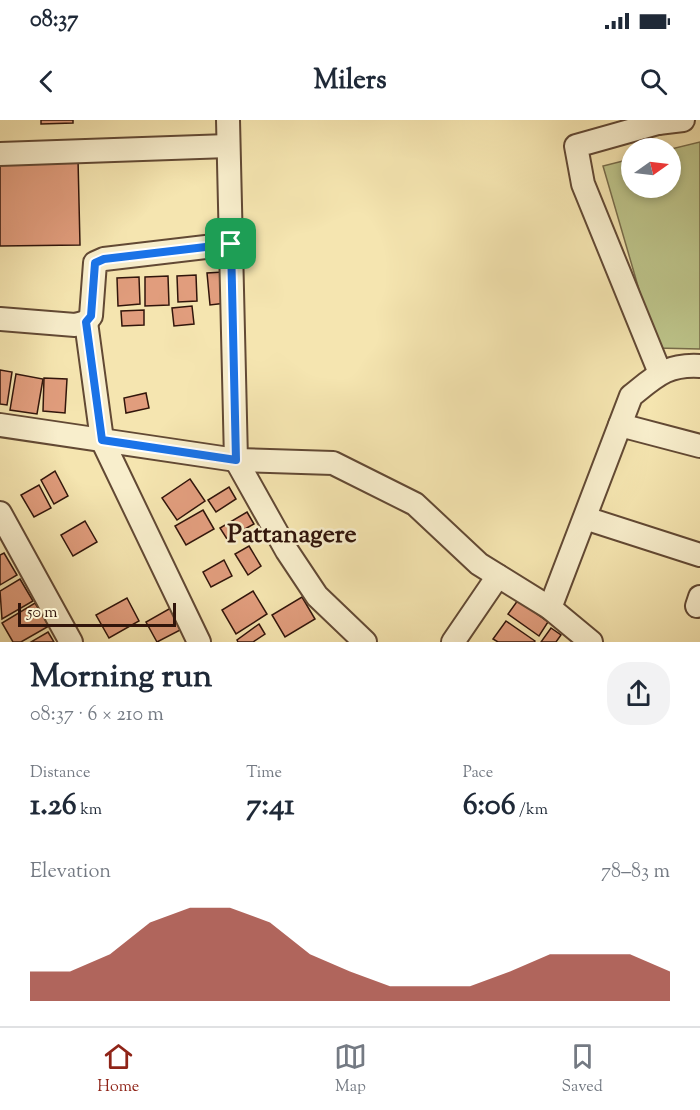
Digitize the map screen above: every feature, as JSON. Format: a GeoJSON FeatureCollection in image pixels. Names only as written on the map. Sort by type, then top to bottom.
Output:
{"type":"FeatureCollection","features":[{"type":"Feature","properties":{"kind":"street"},"geometry":{"type":"LineString","coordinates":[[228,120],[236,460],[286,551],[317,596],[364,642]]}},
{"type":"Feature","properties":{"kind":"street"},"geometry":{"type":"LineString","coordinates":[[660,373],[583,184],[576,146],[658,122],[683,120]]}},
{"type":"Feature","properties":{"kind":"street"},"geometry":{"type":"LineString","coordinates":[[0,154],[228,146]]}},
{"type":"Feature","properties":{"kind":"street"},"geometry":{"type":"LineString","coordinates":[[0,319],[75,325],[86,322],[91,316],[95,263],[104,259],[231,244]]}},
{"type":"Feature","properties":{"kind":"street"},"geometry":{"type":"LineString","coordinates":[[86,322],[102,440],[199,642]]}},
{"type":"Feature","properties":{"kind":"street"},"geometry":{"type":"LineString","coordinates":[[550,608],[631,396],[660,373],[679,365],[700,366]]}},
{"type":"Feature","properties":{"kind":"street"},"geometry":{"type":"LineString","coordinates":[[0,425],[236,460],[333,463],[415,504],[479,564],[550,608],[591,642]]}},
{"type":"Feature","properties":{"kind":"street"},"geometry":{"type":"LineString","coordinates":[[620,425],[700,446]]}},
{"type":"Feature","properties":{"kind":"street"},"geometry":{"type":"LineString","coordinates":[[0,513],[71,642]]}},
{"type":"Feature","properties":{"kind":"street"},"geometry":{"type":"LineString","coordinates":[[585,518],[700,555]]}},
{"type":"Feature","properties":{"kind":"street"},"geometry":{"type":"LineString","coordinates":[[453,642],[498,576]]}},
{"type":"Feature","properties":{"kind":"green space"},"geometry":{"type":"Polygon","coordinates":[[[700,142],[700,349],[656,348],[603,166],[621,162],[621,198],[681,198],[681,147],[700,142]]]}},
{"type":"Feature","properties":{"kind":"building"},"geometry":{"type":"Polygon","coordinates":[[[41,120],[73,120],[73,123],[41,124],[41,120]]]}},
{"type":"Feature","properties":{"kind":"building"},"geometry":{"type":"Polygon","coordinates":[[[78,159],[80,245],[0,246],[0,160],[78,159]]]}},
{"type":"Feature","properties":{"kind":"building"},"geometry":{"type":"Polygon","coordinates":[[[223,272],[226,303],[210,305],[207,273],[223,272]]]}},
{"type":"Feature","properties":{"kind":"building"},"geometry":{"type":"Polygon","coordinates":[[[196,275],[197,301],[178,302],[177,276],[196,275]]]}},
{"type":"Feature","properties":{"kind":"building"},"geometry":{"type":"Polygon","coordinates":[[[168,276],[169,305],[145,306],[145,277],[168,276]]]}},
{"type":"Feature","properties":{"kind":"building"},"geometry":{"type":"Polygon","coordinates":[[[139,277],[140,304],[118,306],[117,278],[139,277]]]}},
{"type":"Feature","properties":{"kind":"building"},"geometry":{"type":"Polygon","coordinates":[[[192,306],[194,324],[174,326],[172,308],[192,306]]]}},
{"type":"Feature","properties":{"kind":"building"},"geometry":{"type":"Polygon","coordinates":[[[144,310],[144,325],[122,326],[121,311],[144,310]]]}},
{"type":"Feature","properties":{"kind":"building"},"geometry":{"type":"Polygon","coordinates":[[[0,370],[12,372],[7,405],[0,404],[0,370]]]}},
{"type":"Feature","properties":{"kind":"building"},"geometry":{"type":"Polygon","coordinates":[[[16,374],[43,379],[37,414],[10,410],[16,374]]]}},
{"type":"Feature","properties":{"kind":"building"},"geometry":{"type":"Polygon","coordinates":[[[44,378],[67,379],[65,413],[43,411],[44,378]]]}},
{"type":"Feature","properties":{"kind":"building"},"geometry":{"type":"Polygon","coordinates":[[[146,393],[149,408],[126,413],[124,398],[146,393]]]}},
{"type":"Feature","properties":{"kind":"building"},"geometry":{"type":"Polygon","coordinates":[[[55,471],[68,496],[54,504],[41,480],[55,471]]]}},
{"type":"Feature","properties":{"kind":"building"},"geometry":{"type":"Polygon","coordinates":[[[190,479],[205,501],[177,520],[162,498],[190,479]]]}},
{"type":"Feature","properties":{"kind":"building"},"geometry":{"type":"Polygon","coordinates":[[[39,485],[51,508],[34,517],[21,495],[39,485]]]}},
{"type":"Feature","properties":{"kind":"building"},"geometry":{"type":"Polygon","coordinates":[[[229,487],[236,499],[216,512],[208,500],[229,487]]]}},
{"type":"Feature","properties":{"kind":"building"},"geometry":{"type":"Polygon","coordinates":[[[203,510],[214,529],[186,545],[175,526],[203,510]]]}},
{"type":"Feature","properties":{"kind":"building"},"geometry":{"type":"Polygon","coordinates":[[[247,512],[254,524],[227,539],[220,528],[247,512]]]}},
{"type":"Feature","properties":{"kind":"building"},"geometry":{"type":"Polygon","coordinates":[[[85,521],[97,542],[73,556],[61,535],[85,521]]]}},
{"type":"Feature","properties":{"kind":"building"},"geometry":{"type":"Polygon","coordinates":[[[249,546],[261,566],[248,575],[235,554],[249,546]]]}},
{"type":"Feature","properties":{"kind":"building"},"geometry":{"type":"Polygon","coordinates":[[[4,553],[17,575],[0,585],[0,555],[4,553]]]}},
{"type":"Feature","properties":{"kind":"building"},"geometry":{"type":"Polygon","coordinates":[[[224,560],[232,576],[211,587],[203,572],[224,560]]]}},
{"type":"Feature","properties":{"kind":"building"},"geometry":{"type":"Polygon","coordinates":[[[20,579],[33,601],[2,619],[0,591],[20,579]]]}},
{"type":"Feature","properties":{"kind":"building"},"geometry":{"type":"Polygon","coordinates":[[[253,591],[267,614],[236,634],[222,610],[253,591]]]}},
{"type":"Feature","properties":{"kind":"building"},"geometry":{"type":"Polygon","coordinates":[[[302,597],[315,619],[285,637],[272,615],[302,597]]]}},
{"type":"Feature","properties":{"kind":"building"},"geometry":{"type":"Polygon","coordinates":[[[127,598],[139,621],[109,638],[96,615],[127,598]]]}},
{"type":"Feature","properties":{"kind":"building"},"geometry":{"type":"Polygon","coordinates":[[[518,600],[548,622],[539,636],[508,614],[518,600]]]}},
{"type":"Feature","properties":{"kind":"building"},"geometry":{"type":"Polygon","coordinates":[[[35,603],[49,626],[21,642],[13,642],[2,623],[35,603]]]}},
{"type":"Feature","properties":{"kind":"building"},"geometry":{"type":"Polygon","coordinates":[[[176,605],[188,626],[157,642],[146,622],[176,605]]]}},
{"type":"Feature","properties":{"kind":"building"},"geometry":{"type":"Polygon","coordinates":[[[506,621],[535,641],[498,642],[493,639],[506,621]]]}},
{"type":"Feature","properties":{"kind":"building"},"geometry":{"type":"Polygon","coordinates":[[[259,624],[265,634],[253,642],[238,642],[237,640],[259,624]]]}},
{"type":"Feature","properties":{"kind":"building"},"geometry":{"type":"Polygon","coordinates":[[[551,628],[561,635],[556,642],[541,642],[551,628]]]}},
{"type":"Feature","properties":{"kind":"building"},"geometry":{"type":"Polygon","coordinates":[[[48,632],[54,642],[31,642],[48,632]]]}},
{"type":"Feature","properties":{"kind":"district","name":"Pattanagere"},"geometry":{"type":"Point","coordinates":[292,535]}},
{"type":"Feature","properties":{"kind":"route"},"geometry":{"type":"LineString","coordinates":[[231,244],[236,460],[102,440],[86,322],[91,316],[95,263],[104,259],[231,244]]}}]}
